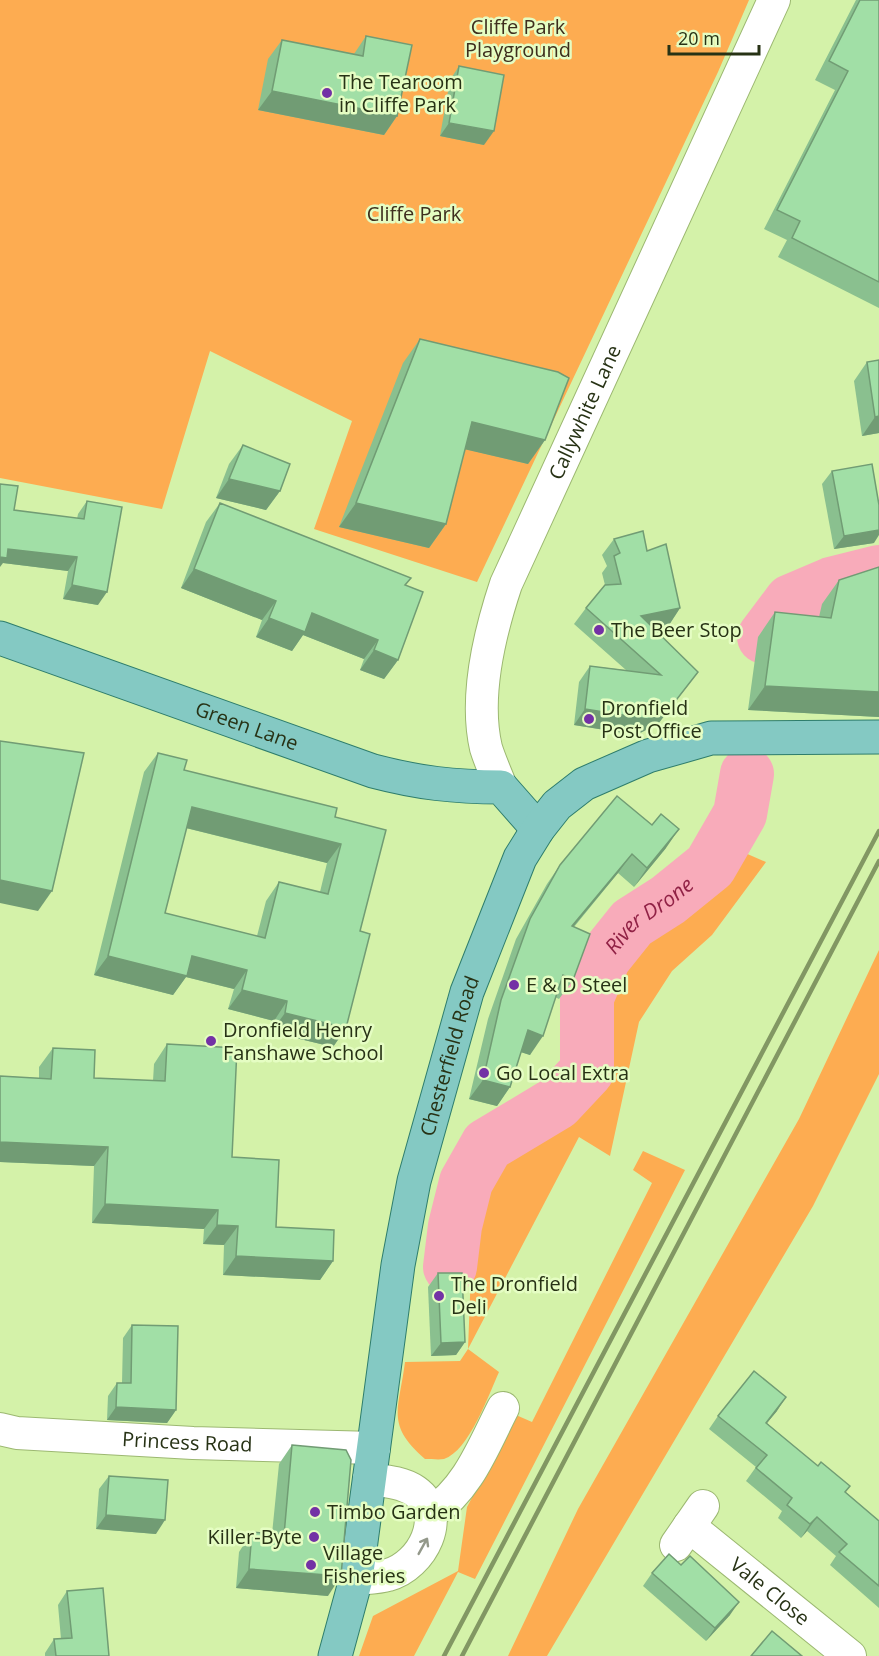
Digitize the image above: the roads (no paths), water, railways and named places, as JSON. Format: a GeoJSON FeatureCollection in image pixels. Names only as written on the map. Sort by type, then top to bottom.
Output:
{"type":"FeatureCollection","features":[{"type":"Feature","properties":{"kind":"main road","name":"Green Lane"},"geometry":{"type":"LineString","coordinates":[[0,638],[373,771],[417,783],[456,787],[501,787]]}},
{"type":"Feature","properties":{"kind":"main road","name":"Chesterfield Road"},"geometry":{"type":"LineString","coordinates":[[335,1656],[356,1579],[398,1265],[419,1161],[467,992],[499,906],[520,858],[538,829],[557,805],[584,784],[648,756],[711,738],[879,737]]}},
{"type":"Feature","properties":{"kind":"main road","name":"Callywhite Lane"},"geometry":{"type":"LineString","coordinates":[[501,787],[538,829]]}},
{"type":"Feature","properties":{"kind":"street","name":"Callywhite Lane"},"geometry":{"type":"LineString","coordinates":[[501,787],[486,747],[483,712],[485,669],[492,631],[506,584],[774,0]]}},
{"type":"Feature","properties":{"kind":"street"},"geometry":{"type":"LineString","coordinates":[[356,1579],[389,1575],[410,1563],[423,1549],[430,1531],[431,1513],[448,1502],[464,1484],[503,1408]]}},
{"type":"Feature","properties":{"kind":"street","name":"Princess Road"},"geometry":{"type":"LineString","coordinates":[[0,1429],[17,1433],[193,1443],[372,1463],[397,1484],[416,1491],[431,1513]]}},
{"type":"Feature","properties":{"kind":"street","name":"Vale Close"},"geometry":{"type":"LineString","coordinates":[[689,1525],[850,1656]]}},
{"type":"Feature","properties":{"kind":"waterway","name":"River Drone"},"geometry":{"type":"LineString","coordinates":[[764,637],[791,601],[831,584],[879,572]]}},
{"type":"Feature","properties":{"kind":"waterway","name":"River Drone"},"geometry":{"type":"LineString","coordinates":[[450,1267],[455,1226],[466,1182],[487,1145],[557,1103],[587,1071],[587,997],[604,958],[632,923],[668,900],[710,866],[740,814],[747,774]]}},
{"type":"Feature","properties":{"kind":"railway"},"geometry":{"type":"LineString","coordinates":[[444,1656],[879,831]]}},
{"type":"Feature","properties":{"kind":"railway"},"geometry":{"type":"LineString","coordinates":[[462,1656],[879,861]]}},
{"type":"Feature","properties":{"kind":"place","name":"The Tearoom in Cliffe Park"},"geometry":{"type":"Point","coordinates":[327,93]}},
{"type":"Feature","properties":{"kind":"place","name":"The Beer Stop"},"geometry":{"type":"Point","coordinates":[599,630]}},
{"type":"Feature","properties":{"kind":"place","name":"Dronfield Post Office"},"geometry":{"type":"Point","coordinates":[589,719]}},
{"type":"Feature","properties":{"kind":"place","name":"E & D Steel"},"geometry":{"type":"Point","coordinates":[514,985]}},
{"type":"Feature","properties":{"kind":"place","name":"Dronfield Henry Fanshawe School"},"geometry":{"type":"Point","coordinates":[211,1041]}},
{"type":"Feature","properties":{"kind":"place","name":"Go Local Extra"},"geometry":{"type":"Point","coordinates":[484,1073]}},
{"type":"Feature","properties":{"kind":"place","name":"The Dronfield Deli"},"geometry":{"type":"Point","coordinates":[439,1296]}},
{"type":"Feature","properties":{"kind":"place","name":"Timbo Garden"},"geometry":{"type":"Point","coordinates":[315,1512]}},
{"type":"Feature","properties":{"kind":"place","name":"Killer-Byte"},"geometry":{"type":"Point","coordinates":[314,1537]}},
{"type":"Feature","properties":{"kind":"place","name":"Village Fisheries"},"geometry":{"type":"Point","coordinates":[311,1565]}},
{"type":"Feature","properties":{"kind":"park label","name":"Cliffe Park Playground"},"geometry":{"type":"Point","coordinates":[518,38]}},
{"type":"Feature","properties":{"kind":"park label","name":"Cliffe Park"},"geometry":{"type":"Point","coordinates":[414,214]}}]}
